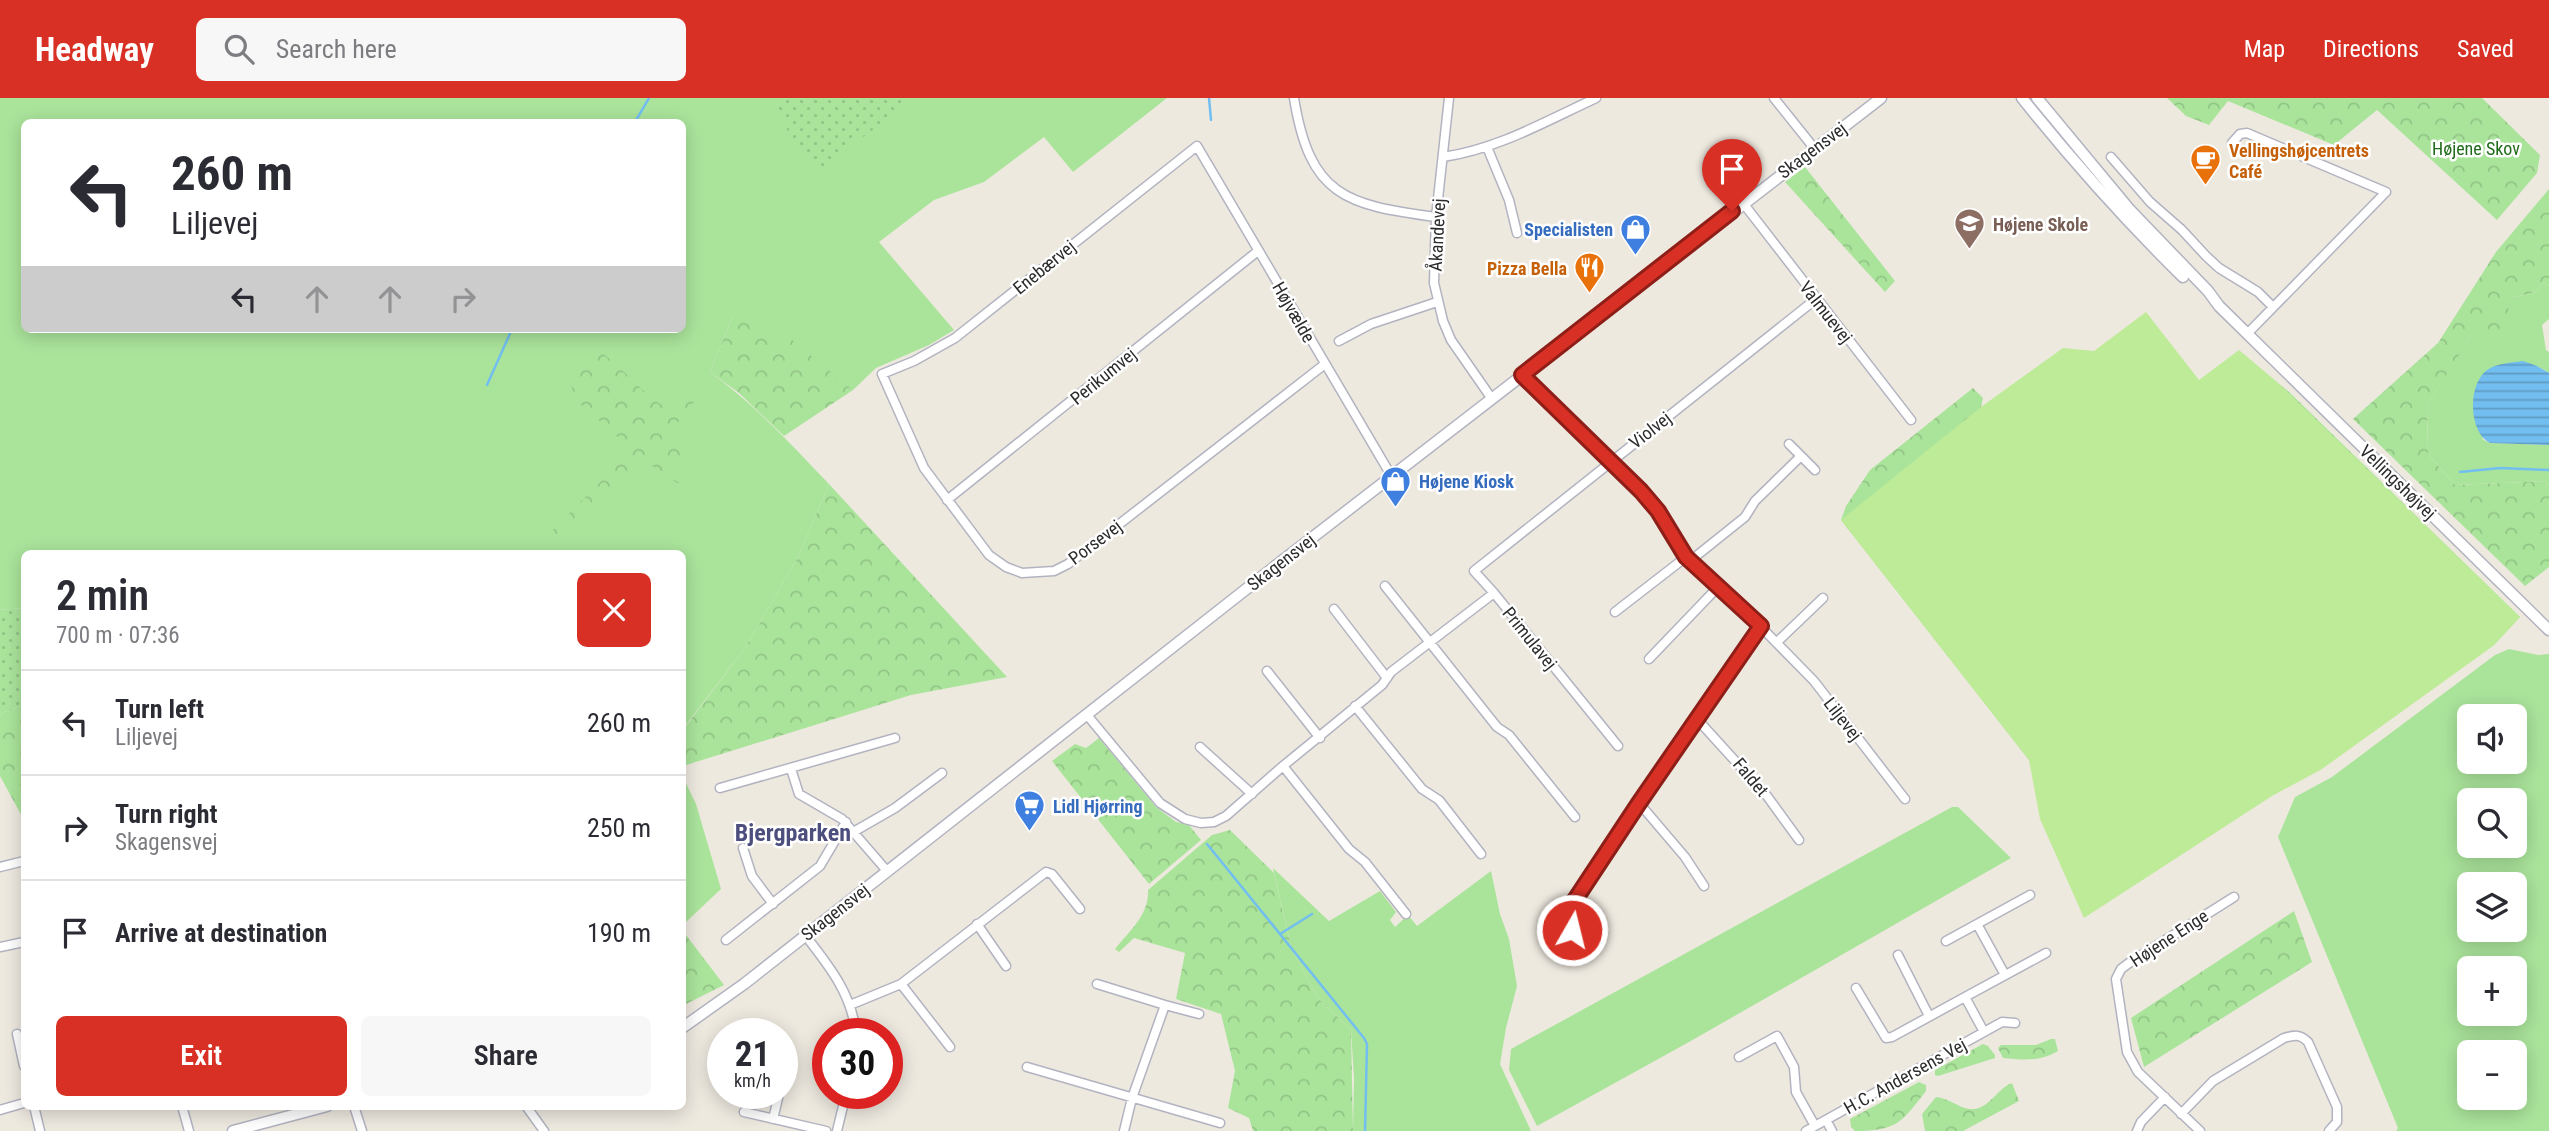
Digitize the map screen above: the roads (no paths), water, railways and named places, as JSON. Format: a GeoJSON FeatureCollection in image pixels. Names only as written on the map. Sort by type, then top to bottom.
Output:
{"type":"FeatureCollection","features":[{"type":"Feature","properties":{"kind":"street"},"geometry":{"type":"LineString","coordinates":[[1294,98],[1300,132],[1308,154],[1325,179],[1363,204],[1436,217]]}},
{"type":"Feature","properties":{"kind":"street","name":"Åkandevej"},"geometry":{"type":"LineString","coordinates":[[1449,98],[1433,264],[1437,302],[1451,340],[1492,399]]}},
{"type":"Feature","properties":{"kind":"street"},"geometry":{"type":"LineString","coordinates":[[1443,157],[1487,147],[1596,98]]}},
{"type":"Feature","properties":{"kind":"street"},"geometry":{"type":"LineString","coordinates":[[1774,98],[1814,148]]}},
{"type":"Feature","properties":{"kind":"street","name":"Skagensvej"},"geometry":{"type":"LineString","coordinates":[[686,1026],[705,1014],[1881,98]]}},
{"type":"Feature","properties":{"kind":"street","name":"Vellingshøjvej"},"geometry":{"type":"LineString","coordinates":[[2022,98],[2121,216],[2203,296],[2219,306]]}},
{"type":"Feature","properties":{"kind":"street","name":"Vellingshøjvej"},"geometry":{"type":"LineString","coordinates":[[2037,98],[2129,209],[2208,291],[2219,306],[2549,630]]}},
{"type":"Feature","properties":{"kind":"street"},"geometry":{"type":"LineString","coordinates":[[2232,143],[2240,134],[2246,133],[2385,192],[2247,334]]}},
{"type":"Feature","properties":{"kind":"street","name":"Højvælde"},"geometry":{"type":"LineString","coordinates":[[1197,146],[1392,477]]}},
{"type":"Feature","properties":{"kind":"street","name":"Enebærvej"},"geometry":{"type":"LineString","coordinates":[[882,374],[914,361],[955,338],[1197,146]]}},
{"type":"Feature","properties":{"kind":"street"},"geometry":{"type":"LineString","coordinates":[[1487,147],[1509,200],[1517,233]]}},
{"type":"Feature","properties":{"kind":"street"},"geometry":{"type":"LineString","coordinates":[[2111,157],[2150,202],[2206,256],[2219,268],[2258,292],[2273,307]]}},
{"type":"Feature","properties":{"kind":"street","name":"Valmuevej"},"geometry":{"type":"LineString","coordinates":[[1743,203],[1911,420]]}},
{"type":"Feature","properties":{"kind":"street","name":"Perikumvej"},"geometry":{"type":"LineString","coordinates":[[947,500],[1258,251]]}},
{"type":"Feature","properties":{"kind":"street","name":"Violvej"},"geometry":{"type":"LineString","coordinates":[[1494,593],[1474,571],[1816,299]]}},
{"type":"Feature","properties":{"kind":"street"},"geometry":{"type":"LineString","coordinates":[[1339,341],[1371,324],[1437,302]]}},
{"type":"Feature","properties":{"kind":"street","name":"Porsevej"},"geometry":{"type":"LineString","coordinates":[[882,374],[924,468],[989,555],[1006,567],[1023,573],[1055,571],[1068,564],[1325,364]]}},
{"type":"Feature","properties":{"kind":"street","name":"Liljevej"},"geometry":{"type":"LineString","coordinates":[[1522,375],[1612,460],[1658,511],[1688,559],[1761,626],[1814,681],[1905,799]]}},
{"type":"Feature","properties":{"kind":"street"},"geometry":{"type":"LineString","coordinates":[[1789,444],[1815,470]]}},
{"type":"Feature","properties":{"kind":"street"},"geometry":{"type":"LineString","coordinates":[[1615,612],[1745,517],[1755,501],[1801,456]]}},
{"type":"Feature","properties":{"kind":"street"},"geometry":{"type":"LineString","coordinates":[[1385,586],[1497,727],[1509,735],[1575,817]]}},
{"type":"Feature","properties":{"kind":"street"},"geometry":{"type":"LineString","coordinates":[[1649,659],[1718,587]]}},
{"type":"Feature","properties":{"kind":"street","name":"Primulavej"},"geometry":{"type":"LineString","coordinates":[[1087,715],[1160,803],[1185,819],[1201,823],[1214,822],[1226,816],[1320,738],[1428,642],[1494,593],[1618,746]]}},
{"type":"Feature","properties":{"kind":"street"},"geometry":{"type":"LineString","coordinates":[[1777,642],[1823,598]]}},
{"type":"Feature","properties":{"kind":"street"},"geometry":{"type":"LineString","coordinates":[[1334,609],[1387,678]]}},
{"type":"Feature","properties":{"kind":"street"},"geometry":{"type":"LineString","coordinates":[[1576,899],[1598,938],[1576,949],[1567,912],[1761,626]]}},
{"type":"Feature","properties":{"kind":"street"},"geometry":{"type":"LineString","coordinates":[[1267,671],[1320,738]]}},
{"type":"Feature","properties":{"kind":"street"},"geometry":{"type":"LineString","coordinates":[[1355,706],[1422,789],[1439,800],[1481,854]]}},
{"type":"Feature","properties":{"kind":"street","name":"Faldet"},"geometry":{"type":"LineString","coordinates":[[1697,719],[1767,796],[1799,840]]}},
{"type":"Feature","properties":{"kind":"street"},"geometry":{"type":"LineString","coordinates":[[720,788],[895,738]]}},
{"type":"Feature","properties":{"kind":"street"},"geometry":{"type":"LineString","coordinates":[[1200,747],[1252,794]]}},
{"type":"Feature","properties":{"kind":"street"},"geometry":{"type":"LineString","coordinates":[[1283,766],[1349,849],[1365,862],[1406,914]]}},
{"type":"Feature","properties":{"kind":"street"},"geometry":{"type":"LineString","coordinates":[[791,769],[799,794],[846,822],[887,871]]}},
{"type":"Feature","properties":{"kind":"street"},"geometry":{"type":"LineString","coordinates":[[855,831],[895,808],[942,774]]}},
{"type":"Feature","properties":{"kind":"street"},"geometry":{"type":"LineString","coordinates":[[1639,803],[1685,857],[1704,886]]}},
{"type":"Feature","properties":{"kind":"street"},"geometry":{"type":"LineString","coordinates":[[726,940],[820,866],[846,822]]}},
{"type":"Feature","properties":{"kind":"street"},"geometry":{"type":"LineString","coordinates":[[743,848],[752,876],[773,904]]}},
{"type":"Feature","properties":{"kind":"street"},"geometry":{"type":"LineString","coordinates":[[0,867],[21,861]]}},
{"type":"Feature","properties":{"kind":"street"},"geometry":{"type":"LineString","coordinates":[[850,1005],[901,984],[1046,872],[1052,874],[1080,909]]}},
{"type":"Feature","properties":{"kind":"street"},"geometry":{"type":"LineString","coordinates":[[1946,941],[2030,895]]}},
{"type":"Feature","properties":{"kind":"street","name":"Højene Enge"},"geometry":{"type":"LineString","coordinates":[[2200,1131],[2131,1062],[2127,1052],[2116,979],[2121,969],[2129,963],[2234,897]]}},
{"type":"Feature","properties":{"kind":"street"},"geometry":{"type":"LineString","coordinates":[[976,924],[1006,966]]}},
{"type":"Feature","properties":{"kind":"street"},"geometry":{"type":"LineString","coordinates":[[1977,924],[2005,975]]}},
{"type":"Feature","properties":{"kind":"street"},"geometry":{"type":"LineString","coordinates":[[805,935],[834,972],[850,1005],[853,1018]]}},
{"type":"Feature","properties":{"kind":"street"},"geometry":{"type":"LineString","coordinates":[[0,947],[21,943]]}},
{"type":"Feature","properties":{"kind":"street"},"geometry":{"type":"LineString","coordinates":[[1856,988],[1882,1034],[1886,1038],[1892,1037],[2046,953]]}},
{"type":"Feature","properties":{"kind":"street"},"geometry":{"type":"LineString","coordinates":[[1898,955],[1929,1016]]}},
{"type":"Feature","properties":{"kind":"street"},"geometry":{"type":"LineString","coordinates":[[901,984],[950,1047]]}},
{"type":"Feature","properties":{"kind":"street"},"geometry":{"type":"LineString","coordinates":[[1097,984],[1199,1014]]}},
{"type":"Feature","properties":{"kind":"street","name":"H.C. Andersens Vej"},"geometry":{"type":"LineString","coordinates":[[1965,997],[1984,1032]]}},
{"type":"Feature","properties":{"kind":"street"},"geometry":{"type":"LineString","coordinates":[[1124,1131],[1132,1098],[1165,1005]]}},
{"type":"Feature","properties":{"kind":"street","name":"H.C. Andersens Vej"},"geometry":{"type":"LineString","coordinates":[[1806,1131],[2002,1022],[2015,1023]]}},
{"type":"Feature","properties":{"kind":"street"},"geometry":{"type":"LineString","coordinates":[[17,1034],[21,1052]]}},
{"type":"Feature","properties":{"kind":"street"},"geometry":{"type":"LineString","coordinates":[[2181,1114],[2213,1082],[2284,1038],[2296,1035],[2308,1042],[2337,1107],[2337,1122],[2329,1131]]}},
{"type":"Feature","properties":{"kind":"street"},"geometry":{"type":"LineString","coordinates":[[1739,1057],[1777,1036],[1794,1067],[1796,1092],[1815,1126]]}},
{"type":"Feature","properties":{"kind":"street"},"geometry":{"type":"LineString","coordinates":[[1027,1067],[1220,1123]]}},
{"type":"Feature","properties":{"kind":"street"},"geometry":{"type":"LineString","coordinates":[[2137,1131],[2141,1122],[2165,1097]]}},
{"type":"Feature","properties":{"kind":"street"},"geometry":{"type":"LineString","coordinates":[[0,1110],[21,1104]]}},
{"type":"Feature","properties":{"kind":"street"},"geometry":{"type":"LineString","coordinates":[[773,1119],[775,1109]]}},
{"type":"Feature","properties":{"kind":"street"},"geometry":{"type":"LineString","coordinates":[[837,1131],[842,1109]]}},
{"type":"Feature","properties":{"kind":"street"},"geometry":{"type":"LineString","coordinates":[[35,1110],[40,1131]]}},
{"type":"Feature","properties":{"kind":"street"},"geometry":{"type":"LineString","coordinates":[[183,1110],[189,1131]]}},
{"type":"Feature","properties":{"kind":"street"},"geometry":{"type":"LineString","coordinates":[[233,1131],[312,1110]]}},
{"type":"Feature","properties":{"kind":"street"},"geometry":{"type":"LineString","coordinates":[[355,1110],[362,1131]]}},
{"type":"Feature","properties":{"kind":"street"},"geometry":{"type":"LineString","coordinates":[[529,1110],[542,1128],[531,1131]]}},
{"type":"Feature","properties":{"kind":"street"},"geometry":{"type":"LineString","coordinates":[[744,1112],[826,1131]]}},
{"type":"Feature","properties":{"kind":"street","name":"H.C. Andersens Vej"},"geometry":{"type":"LineString","coordinates":[[1826,1120],[1832,1131]]}},
{"type":"Feature","properties":{"kind":"water"},"geometry":{"type":"Polygon","coordinates":[[[2523,361],[2549,373],[2549,445],[2490,443],[2478,431],[2473,412],[2478,382],[2490,368],[2523,361]]]}},
{"type":"Feature","properties":{"kind":"waterway"},"geometry":{"type":"LineString","coordinates":[[637,119],[649,98]]}},
{"type":"Feature","properties":{"kind":"waterway"},"geometry":{"type":"LineString","coordinates":[[1209,98],[1211,120]]}},
{"type":"Feature","properties":{"kind":"waterway"},"geometry":{"type":"LineString","coordinates":[[487,385],[510,333]]}},
{"type":"Feature","properties":{"kind":"waterway"},"geometry":{"type":"LineString","coordinates":[[2460,472],[2500,468],[2549,470]]}},
{"type":"Feature","properties":{"kind":"waterway"},"geometry":{"type":"LineString","coordinates":[[1207,844],[1364,1038],[1367,1044],[1365,1131]]}},
{"type":"Feature","properties":{"kind":"waterway"},"geometry":{"type":"LineString","coordinates":[[1280,934],[1312,914]]}},
{"type":"Feature","properties":{"kind":"place","name":"Vellingshøjcentrets Café"},"geometry":{"type":"Point","coordinates":[2206,187]}},
{"type":"Feature","properties":{"kind":"place","name":"Højene Skole"},"geometry":{"type":"Point","coordinates":[1970,251]}},
{"type":"Feature","properties":{"kind":"place","name":"Specialisten"},"geometry":{"type":"Point","coordinates":[1636,256]}},
{"type":"Feature","properties":{"kind":"place","name":"Pizza Bella"},"geometry":{"type":"Point","coordinates":[1590,295]}},
{"type":"Feature","properties":{"kind":"place","name":"Højene Kiosk"},"geometry":{"type":"Point","coordinates":[1396,508]}},
{"type":"Feature","properties":{"kind":"place","name":"Lidl Hjørring"},"geometry":{"type":"Point","coordinates":[1030,833]}},
{"type":"Feature","properties":{"kind":"district","name":"Bjergparken"},"geometry":{"type":"Point","coordinates":[793,833]}},
{"type":"Feature","properties":{"kind":"park label","name":"Højene Skov"},"geometry":{"type":"Point","coordinates":[2476,148]}}]}
